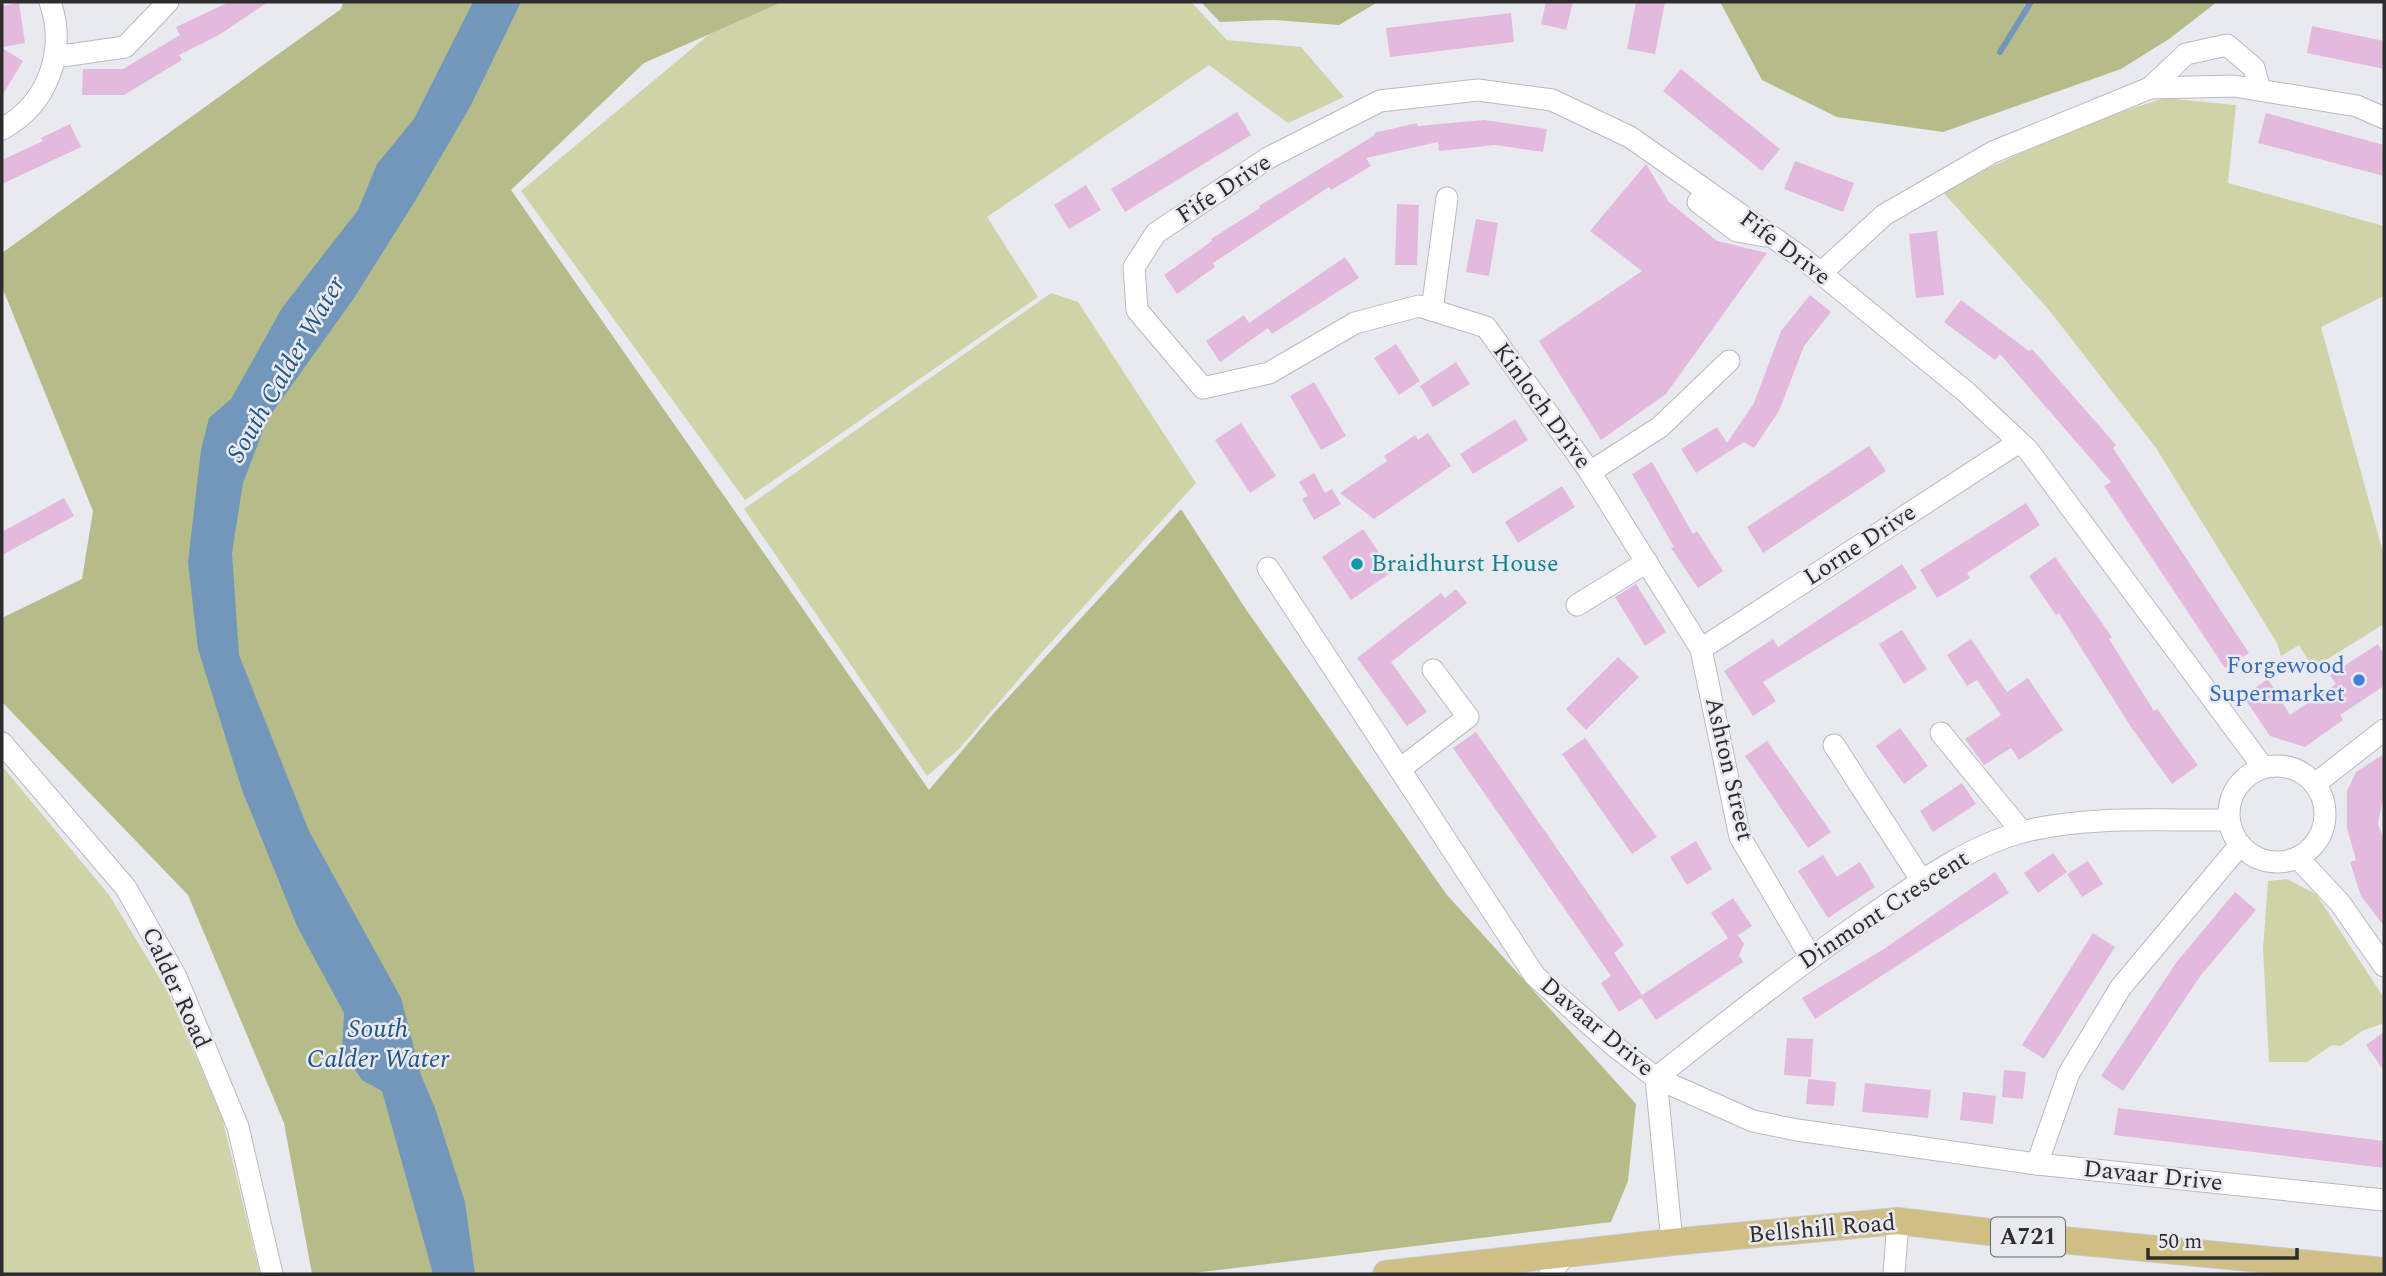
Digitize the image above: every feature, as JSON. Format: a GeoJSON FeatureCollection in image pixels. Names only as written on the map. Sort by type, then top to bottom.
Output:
{"type":"FeatureCollection","features":[{"type":"Feature","properties":{"kind":"main road","name":"Bellshill Road"},"geometry":{"type":"LineString","coordinates":[[1386,1274],[1557,1265],[1672,1242],[1898,1221],[2031,1237],[2384,1271]]}},
{"type":"Feature","properties":{"kind":"street"},"geometry":{"type":"LineString","coordinates":[[2,129],[17,121],[41,96],[55,57],[58,25],[50,2]]}},
{"type":"Feature","properties":{"kind":"street"},"geometry":{"type":"LineString","coordinates":[[55,57],[125,47],[168,2]]}},
{"type":"Feature","properties":{"kind":"street"},"geometry":{"type":"LineString","coordinates":[[2150,88],[2186,54],[2227,45],[2254,68],[2260,90]]}},
{"type":"Feature","properties":{"kind":"street"},"geometry":{"type":"LineString","coordinates":[[1821,273],[1884,215],[1993,152],[2150,88],[2234,86],[2357,106],[2384,118]]}},
{"type":"Feature","properties":{"kind":"street","name":"Fife Drive"},"geometry":{"type":"LineString","coordinates":[[1156,233],[1268,158],[1380,101],[1478,90],[1552,100],[1630,137],[1821,273],[1966,392],[2019,442],[2263,767]]}},
{"type":"Feature","properties":{"kind":"street"},"geometry":{"type":"LineString","coordinates":[[1433,310],[1447,198]]}},
{"type":"Feature","properties":{"kind":"street","name":"Kinloch Drive"},"geometry":{"type":"LineString","coordinates":[[1156,233],[1135,267],[1138,310],[1203,388],[1269,373],[1354,323],[1419,306],[1486,327],[1590,472],[1701,649]]}},
{"type":"Feature","properties":{"kind":"street"},"geometry":{"type":"LineString","coordinates":[[1590,472],[1660,427],[1729,361]]}},
{"type":"Feature","properties":{"kind":"street","name":"Lorne Drive"},"geometry":{"type":"LineString","coordinates":[[1701,649],[2019,442]]}},
{"type":"Feature","properties":{"kind":"street"},"geometry":{"type":"LineString","coordinates":[[1577,605],[1647,562]]}},
{"type":"Feature","properties":{"kind":"street","name":"Davaar Drive"},"geometry":{"type":"LineString","coordinates":[[1268,568],[1535,976],[1613,1045],[1656,1078],[1713,1105],[1775,1126],[2037,1164],[2384,1200]]}},
{"type":"Feature","properties":{"kind":"street","name":"Ashton Street"},"geometry":{"type":"LineString","coordinates":[[1701,649],[1740,837],[1810,956]]}},
{"type":"Feature","properties":{"kind":"street"},"geometry":{"type":"LineString","coordinates":[[1399,769],[1468,717],[1433,670]]}},
{"type":"Feature","properties":{"kind":"street"},"geometry":{"type":"LineString","coordinates":[[2315,784],[2384,730]]}},
{"type":"Feature","properties":{"kind":"street"},"geometry":{"type":"LineString","coordinates":[[1941,733],[2022,832]]}},
{"type":"Feature","properties":{"kind":"street","name":"Calder Road"},"geometry":{"type":"LineString","coordinates":[[2,743],[126,888],[176,977],[238,1127],[272,1274]]}},
{"type":"Feature","properties":{"kind":"street"},"geometry":{"type":"LineString","coordinates":[[1834,745],[1922,881]]}},
{"type":"Feature","properties":{"kind":"street"},"geometry":{"type":"LineString","coordinates":[[2280,765],[2296,769],[2315,784],[2323,799],[2324,825],[2318,841],[2298,858],[2273,863],[2256,858],[2240,845],[2229,820],[2230,801],[2238,786],[2249,774],[2263,767],[2280,765]]}},
{"type":"Feature","properties":{"kind":"street","name":"Dinmont Crescent"},"geometry":{"type":"LineString","coordinates":[[1656,1078],[1810,956],[1922,881],[1987,844],[2022,832],[2080,823],[2229,820]]}},
{"type":"Feature","properties":{"kind":"street"},"geometry":{"type":"LineString","coordinates":[[2037,1164],[2069,1073],[2121,987],[2240,845]]}},
{"type":"Feature","properties":{"kind":"street"},"geometry":{"type":"LineString","coordinates":[[2298,858],[2340,903],[2384,966]]}},
{"type":"Feature","properties":{"kind":"street"},"geometry":{"type":"LineString","coordinates":[[1656,1078],[1672,1242]]}},
{"type":"Feature","properties":{"kind":"street"},"geometry":{"type":"LineString","coordinates":[[1894,1274],[1898,1221]]}},
{"type":"Feature","properties":{"kind":"green space"},"geometry":{"type":"Polygon","coordinates":[[[343,2],[782,2],[644,63],[511,190],[929,790],[993,714],[1181,509],[1247,611],[1447,895],[1636,1104],[1628,1181],[1611,1222],[1186,1274],[312,1274],[284,1123],[188,895],[2,702],[2,618],[82,579],[93,511],[2,287],[2,253],[341,9],[343,2]]]}},
{"type":"Feature","properties":{"kind":"green space"},"geometry":{"type":"Polygon","coordinates":[[[748,2],[1191,2],[1227,40],[1301,47],[1344,97],[1288,123],[1209,65],[987,217],[1038,297],[745,500],[521,191],[748,2]]]}},
{"type":"Feature","properties":{"kind":"green space"},"geometry":{"type":"Polygon","coordinates":[[[1201,2],[1378,2],[1339,25],[1275,20],[1220,22],[1201,2]]]}},
{"type":"Feature","properties":{"kind":"green space"},"geometry":{"type":"Polygon","coordinates":[[[1720,2],[2217,2],[2169,39],[2121,69],[1943,132],[1837,117],[1762,80],[1720,2]]]}},
{"type":"Feature","properties":{"kind":"green space"},"geometry":{"type":"Polygon","coordinates":[[[2165,98],[2236,105],[2228,183],[2384,226],[2384,296],[2321,327],[2384,556],[2384,624],[2313,668],[2299,645],[2281,656],[2277,643],[2156,448],[2049,310],[1942,191],[2052,140],[2165,98]]]}},
{"type":"Feature","properties":{"kind":"green space"},"geometry":{"type":"Polygon","coordinates":[[[1051,293],[1078,302],[1196,483],[1044,650],[958,750],[927,776],[744,509],[1051,293]]]}},
{"type":"Feature","properties":{"kind":"green space"},"geometry":{"type":"Polygon","coordinates":[[[2,766],[109,895],[168,992],[222,1117],[260,1274],[2,1274],[2,766]]]}},
{"type":"Feature","properties":{"kind":"green space"},"geometry":{"type":"Polygon","coordinates":[[[2287,879],[2316,894],[2384,998],[2384,1023],[2362,1031],[2341,1046],[2332,1045],[2307,1062],[2269,1062],[2263,949],[2268,881],[2287,879]]]}},
{"type":"Feature","properties":{"kind":"water","name":"South Calder Water"},"geometry":{"type":"Polygon","coordinates":[[[473,2],[521,2],[470,107],[415,201],[354,298],[267,420],[243,483],[232,553],[239,655],[309,831],[401,998],[421,1075],[435,1108],[465,1202],[475,1274],[433,1274],[382,1091],[362,1080],[342,1051],[344,1013],[297,926],[242,790],[198,649],[188,562],[201,450],[209,418],[231,399],[282,308],[358,210],[377,164],[414,119],[473,2]]]}},
{"type":"Feature","properties":{"kind":"building"},"geometry":{"type":"Polygon","coordinates":[[[229,2],[268,2],[219,35],[179,55],[182,60],[124,95],[82,95],[83,69],[123,69],[180,35],[176,27],[229,2]]]}},
{"type":"Feature","properties":{"kind":"building"},"geometry":{"type":"Polygon","coordinates":[[[1546,2],[1573,2],[1566,30],[1541,24],[1546,2]]]}},
{"type":"Feature","properties":{"kind":"building"},"geometry":{"type":"Polygon","coordinates":[[[1636,2],[1665,2],[1655,54],[1627,49],[1636,2]]]}},
{"type":"Feature","properties":{"kind":"building"},"geometry":{"type":"Polygon","coordinates":[[[19,3],[25,43],[2,47],[2,6],[19,3]]]}},
{"type":"Feature","properties":{"kind":"building"},"geometry":{"type":"Polygon","coordinates":[[[1511,13],[1514,42],[1390,57],[1386,28],[1511,13]]]}},
{"type":"Feature","properties":{"kind":"building"},"geometry":{"type":"Polygon","coordinates":[[[2312,26],[2384,41],[2384,69],[2307,53],[2312,26]]]}},
{"type":"Feature","properties":{"kind":"building"},"geometry":{"type":"Polygon","coordinates":[[[2,48],[23,61],[2,96],[2,48]]]}},
{"type":"Feature","properties":{"kind":"building"},"geometry":{"type":"Polygon","coordinates":[[[1681,69],[1780,149],[1762,171],[1663,91],[1681,69]]]}},
{"type":"Feature","properties":{"kind":"building"},"geometry":{"type":"Polygon","coordinates":[[[1237,112],[1251,135],[1125,212],[1111,189],[1237,112]]]}},
{"type":"Feature","properties":{"kind":"building"},"geometry":{"type":"Polygon","coordinates":[[[2266,113],[2384,145],[2384,176],[2258,143],[2266,113]]]}},
{"type":"Feature","properties":{"kind":"building"},"geometry":{"type":"Polygon","coordinates":[[[1484,120],[1547,129],[1543,152],[1495,145],[1439,151],[1438,142],[1366,158],[1371,166],[1331,190],[1329,187],[1263,230],[1213,263],[1215,267],[1177,294],[1164,275],[1212,241],[1211,239],[1260,208],[1259,206],[1375,135],[1374,133],[1417,123],[1418,126],[1484,120]]]}},
{"type":"Feature","properties":{"kind":"building"},"geometry":{"type":"Polygon","coordinates":[[[70,124],[81,147],[2,184],[2,160],[43,141],[41,138],[70,124]]]}},
{"type":"Feature","properties":{"kind":"building"},"geometry":{"type":"Polygon","coordinates":[[[1795,161],[1854,183],[1843,212],[1784,189],[1795,161]]]}},
{"type":"Feature","properties":{"kind":"building"},"geometry":{"type":"Polygon","coordinates":[[[1646,164],[1669,202],[1717,241],[1767,253],[1666,394],[1601,440],[1539,341],[1642,271],[1590,231],[1646,164]]]}},
{"type":"Feature","properties":{"kind":"building"},"geometry":{"type":"Polygon","coordinates":[[[1086,185],[1101,210],[1069,229],[1054,205],[1086,185]]]}},
{"type":"Feature","properties":{"kind":"building"},"geometry":{"type":"Polygon","coordinates":[[[1397,204],[1419,205],[1417,265],[1395,265],[1397,204]]]}},
{"type":"Feature","properties":{"kind":"building"},"geometry":{"type":"Polygon","coordinates":[[[1476,219],[1498,223],[1489,276],[1466,272],[1476,219]]]}},
{"type":"Feature","properties":{"kind":"building"},"geometry":{"type":"Polygon","coordinates":[[[1937,231],[1944,295],[1916,298],[1909,234],[1937,231]]]}},
{"type":"Feature","properties":{"kind":"building"},"geometry":{"type":"Polygon","coordinates":[[[1345,257],[1359,278],[1272,334],[1268,328],[1220,362],[1206,341],[1244,315],[1249,323],[1345,257]]]}},
{"type":"Feature","properties":{"kind":"building"},"geometry":{"type":"Polygon","coordinates":[[[1810,295],[1831,312],[1804,346],[1779,411],[1754,448],[1744,442],[1696,473],[1681,449],[1717,427],[1727,443],[1754,403],[1781,331],[1810,295]]]}},
{"type":"Feature","properties":{"kind":"building"},"geometry":{"type":"Polygon","coordinates":[[[1961,300],[2029,351],[2032,349],[2116,445],[2113,448],[2249,653],[2225,668],[2104,486],[2111,482],[2000,354],[1995,360],[1944,322],[1961,300]]]}},
{"type":"Feature","properties":{"kind":"building"},"geometry":{"type":"Polygon","coordinates":[[[1396,344],[1420,381],[1399,395],[1374,358],[1396,344]]]}},
{"type":"Feature","properties":{"kind":"building"},"geometry":{"type":"Polygon","coordinates":[[[1456,362],[1470,384],[1433,407],[1420,386],[1456,362]]]}},
{"type":"Feature","properties":{"kind":"building"},"geometry":{"type":"Polygon","coordinates":[[[1314,382],[1346,436],[1321,450],[1290,396],[1314,382]]]}},
{"type":"Feature","properties":{"kind":"building"},"geometry":{"type":"Polygon","coordinates":[[[1515,419],[1528,440],[1473,474],[1460,454],[1515,419]]]}},
{"type":"Feature","properties":{"kind":"building"},"geometry":{"type":"Polygon","coordinates":[[[1241,423],[1276,476],[1250,493],[1215,440],[1241,423]]]}},
{"type":"Feature","properties":{"kind":"building"},"geometry":{"type":"Polygon","coordinates":[[[1428,433],[1451,466],[1374,519],[1340,493],[1387,461],[1384,456],[1415,435],[1418,440],[1428,433]]]}},
{"type":"Feature","properties":{"kind":"building"},"geometry":{"type":"Polygon","coordinates":[[[1869,446],[1886,471],[1763,553],[1747,527],[1869,446]]]}},
{"type":"Feature","properties":{"kind":"building"},"geometry":{"type":"Polygon","coordinates":[[[1652,462],[1693,534],[1697,531],[1723,571],[1698,588],[1671,548],[1674,547],[1632,474],[1652,462]]]}},
{"type":"Feature","properties":{"kind":"building"},"geometry":{"type":"Polygon","coordinates":[[[1314,473],[1325,493],[1332,489],[1341,504],[1314,520],[1302,499],[1308,496],[1299,482],[1314,473]]]}},
{"type":"Feature","properties":{"kind":"building"},"geometry":{"type":"Polygon","coordinates":[[[1562,486],[1575,507],[1518,543],[1505,522],[1562,486]]]}},
{"type":"Feature","properties":{"kind":"building"},"geometry":{"type":"Polygon","coordinates":[[[64,498],[74,516],[2,555],[2,532],[64,498]]]}},
{"type":"Feature","properties":{"kind":"building"},"geometry":{"type":"Polygon","coordinates":[[[2026,503],[2040,525],[1967,573],[1970,578],[1937,598],[1920,570],[2026,503]]]}},
{"type":"Feature","properties":{"kind":"building","name":"Braidhurst House"},"geometry":{"type":"Polygon","coordinates":[[[1363,529],[1392,572],[1351,600],[1322,557],[1363,529]]]}},
{"type":"Feature","properties":{"kind":"building"},"geometry":{"type":"Polygon","coordinates":[[[2055,557],[2112,637],[2109,639],[2154,711],[2157,709],[2198,765],[2172,784],[2131,727],[2059,613],[2056,615],[2029,576],[2055,557]]]}},
{"type":"Feature","properties":{"kind":"building"},"geometry":{"type":"Polygon","coordinates":[[[1902,564],[1917,588],[1763,682],[1776,701],[1753,716],[1724,671],[1773,639],[1778,647],[1902,564]]]}},
{"type":"Feature","properties":{"kind":"building"},"geometry":{"type":"Polygon","coordinates":[[[1636,584],[1666,632],[1645,646],[1615,597],[1636,584]]]}},
{"type":"Feature","properties":{"kind":"building"},"geometry":{"type":"Polygon","coordinates":[[[1456,589],[1467,603],[1391,662],[1427,712],[1407,726],[1357,658],[1441,593],[1445,598],[1456,589]]]}},
{"type":"Feature","properties":{"kind":"building"},"geometry":{"type":"Polygon","coordinates":[[[1902,630],[1927,669],[1904,684],[1879,644],[1902,630]]]}},
{"type":"Feature","properties":{"kind":"building"},"geometry":{"type":"Polygon","coordinates":[[[1971,639],[2007,692],[2028,678],[2063,730],[2019,760],[2011,748],[1984,765],[1965,739],[2001,715],[1977,680],[1967,686],[1947,655],[1971,639]]]}},
{"type":"Feature","properties":{"kind":"building"},"geometry":{"type":"Polygon","coordinates":[[[2378,644],[2384,655],[2384,686],[2340,715],[2343,720],[2305,747],[2270,736],[2243,696],[2268,679],[2290,715],[2336,684],[2330,675],[2378,644]]]}},
{"type":"Feature","properties":{"kind":"building"},"geometry":{"type":"Polygon","coordinates":[[[1618,657],[1639,677],[1586,730],[1566,709],[1618,657]]]}},
{"type":"Feature","properties":{"kind":"building"},"geometry":{"type":"Polygon","coordinates":[[[1900,728],[1928,766],[1904,784],[1876,746],[1900,728]]]}},
{"type":"Feature","properties":{"kind":"building"},"geometry":{"type":"Polygon","coordinates":[[[1476,732],[1624,945],[1614,953],[1642,995],[1728,938],[1711,913],[1733,898],[1752,926],[1738,935],[1744,944],[1739,955],[1743,962],[1656,1020],[1641,998],[1619,1012],[1601,983],[1611,976],[1453,748],[1476,732]]]}},
{"type":"Feature","properties":{"kind":"building"},"geometry":{"type":"Polygon","coordinates":[[[1585,738],[1657,837],[1632,854],[1562,754],[1585,738]]]}},
{"type":"Feature","properties":{"kind":"building"},"geometry":{"type":"Polygon","coordinates":[[[1767,741],[1831,832],[1808,848],[1745,756],[1767,741]]]}},
{"type":"Feature","properties":{"kind":"building"},"geometry":{"type":"Polygon","coordinates":[[[2384,754],[2384,794],[2378,824],[2384,840],[2384,926],[2361,896],[2350,862],[2356,860],[2347,828],[2347,791],[2356,772],[2384,754]]]}},
{"type":"Feature","properties":{"kind":"building"},"geometry":{"type":"Polygon","coordinates":[[[1962,783],[1976,804],[1933,832],[1920,811],[1962,783]]]}},
{"type":"Feature","properties":{"kind":"building"},"geometry":{"type":"Polygon","coordinates":[[[1696,841],[1712,869],[1687,885],[1670,857],[1696,841]]]}},
{"type":"Feature","properties":{"kind":"building"},"geometry":{"type":"Polygon","coordinates":[[[2053,853],[2067,872],[2038,893],[2024,873],[2053,853]]]}},
{"type":"Feature","properties":{"kind":"building"},"geometry":{"type":"Polygon","coordinates":[[[1823,855],[1837,877],[1860,862],[1875,887],[1828,918],[1798,871],[1823,855]]]}},
{"type":"Feature","properties":{"kind":"building"},"geometry":{"type":"Polygon","coordinates":[[[2088,861],[2103,884],[2082,897],[2067,874],[2088,861]]]}},
{"type":"Feature","properties":{"kind":"building"},"geometry":{"type":"Polygon","coordinates":[[[1995,872],[2009,893],[1815,1019],[1802,998],[1884,949],[1995,872]]]}},
{"type":"Feature","properties":{"kind":"building"},"geometry":{"type":"Polygon","coordinates":[[[2235,892],[2256,910],[2201,975],[2123,1091],[2101,1076],[2176,963],[2235,892]]]}},
{"type":"Feature","properties":{"kind":"building"},"geometry":{"type":"Polygon","coordinates":[[[2093,933],[2115,947],[2044,1059],[2022,1045],[2093,933]]]}},
{"type":"Feature","properties":{"kind":"building"},"geometry":{"type":"Polygon","coordinates":[[[2384,1032],[2384,1071],[2366,1045],[2384,1032]]]}},
{"type":"Feature","properties":{"kind":"building"},"geometry":{"type":"Polygon","coordinates":[[[1787,1038],[1813,1039],[1811,1077],[1784,1075],[1787,1038]]]}},
{"type":"Feature","properties":{"kind":"building"},"geometry":{"type":"Polygon","coordinates":[[[2004,1070],[2026,1072],[2023,1099],[2002,1097],[2004,1070]]]}},
{"type":"Feature","properties":{"kind":"building"},"geometry":{"type":"Polygon","coordinates":[[[1808,1079],[1836,1082],[1834,1106],[1806,1104],[1808,1079]]]}},
{"type":"Feature","properties":{"kind":"building"},"geometry":{"type":"Polygon","coordinates":[[[1865,1083],[1931,1090],[1928,1118],[1862,1112],[1865,1083]]]}},
{"type":"Feature","properties":{"kind":"building"},"geometry":{"type":"Polygon","coordinates":[[[1963,1092],[1996,1096],[1993,1124],[1960,1120],[1963,1092]]]}},
{"type":"Feature","properties":{"kind":"building"},"geometry":{"type":"Polygon","coordinates":[[[2118,1108],[2384,1141],[2384,1168],[2114,1135],[2118,1108]]]}},
{"type":"Feature","properties":{"kind":"waterway"},"geometry":{"type":"LineString","coordinates":[[2000,52],[2031,2]]}},
{"type":"Feature","properties":{"kind":"place","name":"Braidhurst House"},"geometry":{"type":"Point","coordinates":[1357,564]}},
{"type":"Feature","properties":{"kind":"place","name":"Forgewood Supermarket"},"geometry":{"type":"Point","coordinates":[2359,680]}}]}
